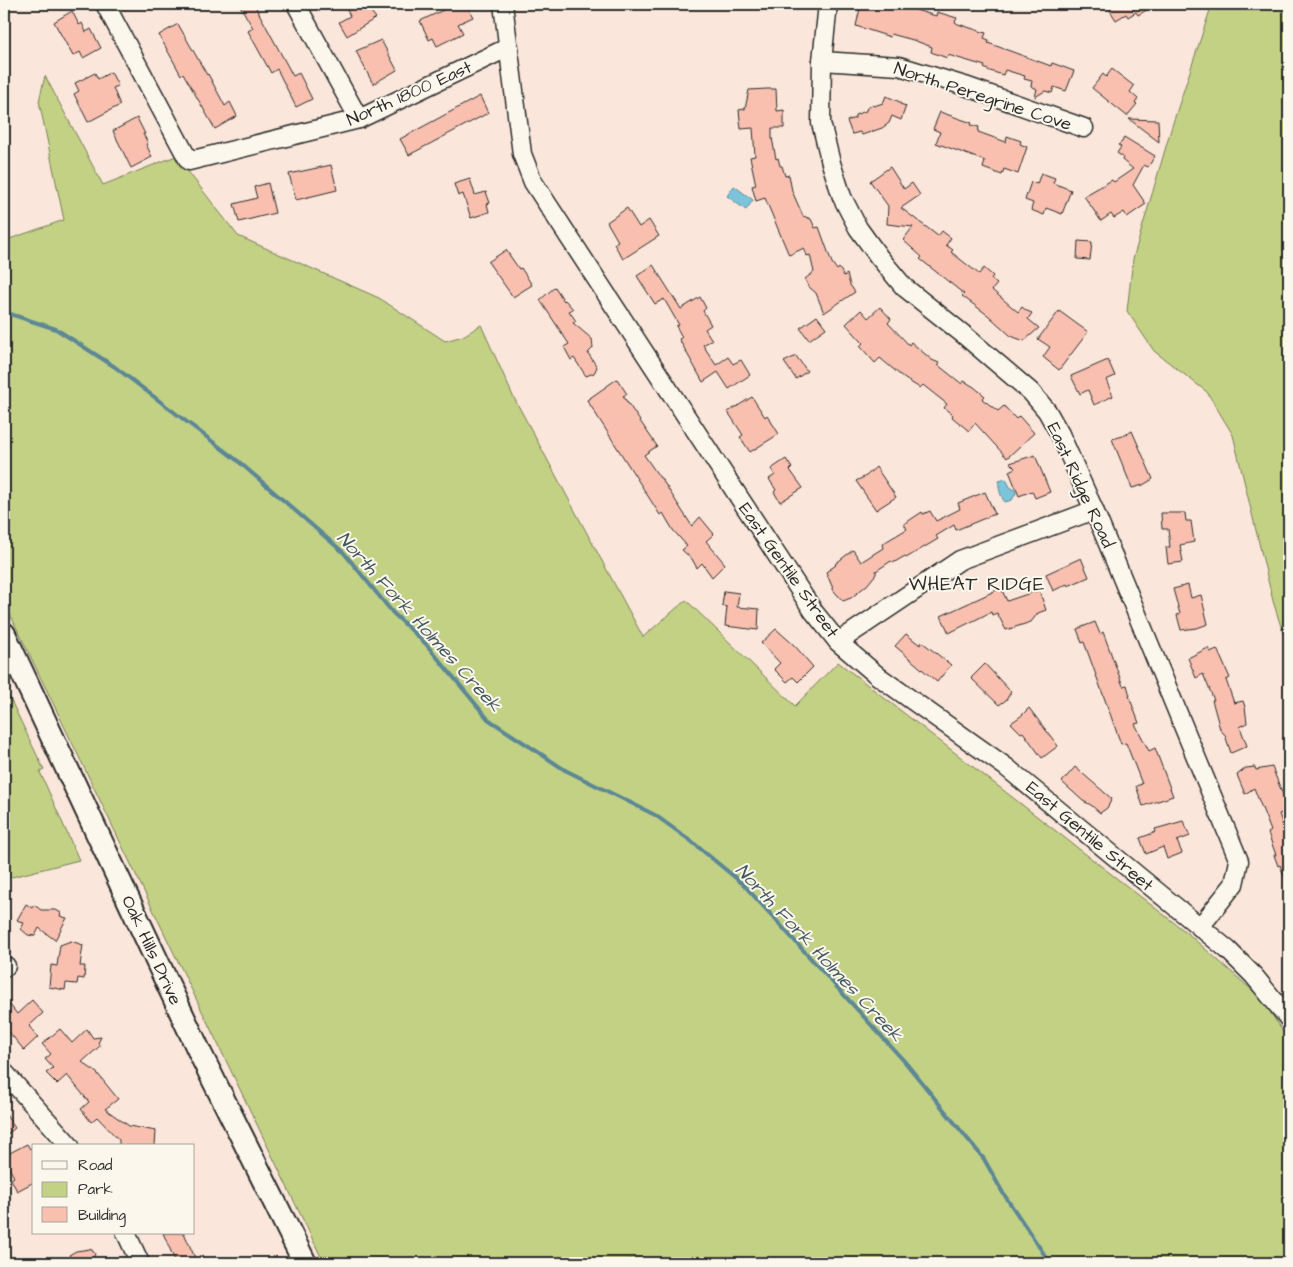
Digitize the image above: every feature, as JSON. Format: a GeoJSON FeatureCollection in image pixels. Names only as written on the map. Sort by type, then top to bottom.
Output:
{"type":"FeatureCollection","features":[{"type":"Feature","properties":{"kind":"main road","name":"Oak Hills Drive"},"geometry":{"type":"LineString","coordinates":[[4,634],[201,1055],[305,1263]]}},
{"type":"Feature","properties":{"kind":"street","name":"North 1800 East"},"geometry":{"type":"LineString","coordinates":[[105,4],[189,161],[359,119],[509,47]]}},
{"type":"Feature","properties":{"kind":"street"},"geometry":{"type":"LineString","coordinates":[[296,4],[359,119]]}},
{"type":"Feature","properties":{"kind":"street","name":"East Gentile Street"},"geometry":{"type":"LineString","coordinates":[[503,4],[522,154],[533,182],[814,612],[838,642],[886,682],[1006,767],[1228,950],[1254,976],[1289,1019]]}},
{"type":"Feature","properties":{"kind":"street","name":"East Ridge Road"},"geometry":{"type":"LineString","coordinates":[[828,4],[822,61],[821,123],[842,198],[858,228],[904,287],[1031,392],[1047,411],[1060,434],[1094,510],[1239,861],[1234,884],[1200,927]]}},
{"type":"Feature","properties":{"kind":"street","name":"North Peregrine Cove"},"geometry":{"type":"LineString","coordinates":[[822,61],[899,66],[964,86],[1084,128]]}},
{"type":"Feature","properties":{"kind":"street"},"geometry":{"type":"LineString","coordinates":[[838,642],[960,560],[1094,510]]}},
{"type":"Feature","properties":{"kind":"street"},"geometry":{"type":"LineString","coordinates":[[4,1072],[68,1144]]}},
{"type":"Feature","properties":{"kind":"street"},"geometry":{"type":"LineString","coordinates":[[126,1234],[140,1263]]}},
{"type":"Feature","properties":{"kind":"green space"},"geometry":{"type":"Polygon","coordinates":[[[1212,4],[1289,4],[1289,652],[1273,601],[1233,435],[1207,392],[1154,351],[1127,311],[1133,259],[1172,126],[1212,4]]]}},
{"type":"Feature","properties":{"kind":"green space"},"geometry":{"type":"Polygon","coordinates":[[[45,76],[103,185],[176,156],[238,236],[379,298],[445,341],[463,336],[481,325],[513,396],[643,637],[686,600],[795,706],[838,662],[1186,932],[1261,998],[1289,1041],[1289,1263],[636,1263],[630,1259],[621,1263],[324,1263],[4,602],[4,241],[64,220],[39,101],[45,76]]]}},
{"type":"Feature","properties":{"kind":"green space"},"geometry":{"type":"Polygon","coordinates":[[[4,686],[44,770],[40,772],[79,860],[4,879],[4,686]]]}},
{"type":"Feature","properties":{"kind":"water"},"geometry":{"type":"Polygon","coordinates":[[[734,186],[753,200],[746,210],[727,196],[734,186]]]}},
{"type":"Feature","properties":{"kind":"water"},"geometry":{"type":"Polygon","coordinates":[[[1006,479],[1016,493],[1012,500],[1005,502],[999,489],[999,481],[1006,479]]]}},
{"type":"Feature","properties":{"kind":"building"},"geometry":{"type":"Polygon","coordinates":[[[239,4],[254,4],[293,76],[299,73],[312,99],[296,107],[277,69],[271,73],[248,31],[253,28],[239,4]]]}},
{"type":"Feature","properties":{"kind":"building"},"geometry":{"type":"Polygon","coordinates":[[[344,4],[365,4],[376,18],[347,36],[339,22],[350,16],[344,4]]]}},
{"type":"Feature","properties":{"kind":"building"},"geometry":{"type":"Polygon","coordinates":[[[456,4],[466,4],[473,17],[458,24],[463,33],[437,46],[433,38],[429,40],[420,21],[456,4]]]}},
{"type":"Feature","properties":{"kind":"building"},"geometry":{"type":"Polygon","coordinates":[[[861,4],[895,4],[936,16],[937,12],[957,18],[955,22],[958,24],[986,33],[984,38],[989,40],[988,43],[1051,66],[1052,63],[1074,71],[1066,91],[1054,87],[1052,93],[1045,91],[1035,97],[1037,89],[1031,86],[1032,81],[1024,79],[1025,76],[1005,70],[1003,75],[984,68],[985,66],[948,55],[947,58],[931,52],[932,47],[913,40],[891,34],[890,37],[856,26],[861,4]]]}},
{"type":"Feature","properties":{"kind":"building"},"geometry":{"type":"Polygon","coordinates":[[[1106,4],[1157,4],[1138,15],[1136,12],[1128,17],[1126,14],[1116,20],[1106,4]]]}},
{"type":"Feature","properties":{"kind":"building"},"geometry":{"type":"Polygon","coordinates":[[[72,11],[79,25],[82,23],[86,32],[91,29],[101,48],[83,58],[80,52],[73,56],[54,22],[72,11]]]}},
{"type":"Feature","properties":{"kind":"building"},"geometry":{"type":"Polygon","coordinates":[[[178,24],[225,106],[230,102],[237,116],[215,129],[183,73],[181,75],[159,35],[178,24]]]}},
{"type":"Feature","properties":{"kind":"building"},"geometry":{"type":"Polygon","coordinates":[[[381,40],[397,70],[373,84],[356,51],[381,40]]]}},
{"type":"Feature","properties":{"kind":"building"},"geometry":{"type":"Polygon","coordinates":[[[1112,69],[1134,86],[1130,92],[1138,99],[1135,103],[1137,104],[1127,116],[1092,88],[1103,74],[1106,77],[1112,69]]]}},
{"type":"Feature","properties":{"kind":"building"},"geometry":{"type":"Polygon","coordinates":[[[111,72],[118,86],[113,88],[120,105],[88,122],[74,94],[79,91],[75,83],[95,73],[98,79],[111,72]]]}},
{"type":"Feature","properties":{"kind":"building"},"geometry":{"type":"Polygon","coordinates":[[[776,89],[777,111],[784,110],[784,128],[772,128],[776,159],[778,158],[785,176],[789,175],[792,191],[803,216],[811,219],[815,228],[819,227],[832,263],[837,270],[839,268],[844,276],[847,274],[850,285],[855,292],[824,313],[816,293],[809,287],[805,279],[814,272],[810,255],[807,256],[804,248],[789,255],[765,198],[756,201],[752,186],[756,185],[750,157],[755,156],[753,128],[741,129],[739,110],[745,109],[749,90],[776,89]]]}},
{"type":"Feature","properties":{"kind":"building"},"geometry":{"type":"Polygon","coordinates":[[[480,96],[488,113],[409,155],[400,139],[480,96]]]}},
{"type":"Feature","properties":{"kind":"building"},"geometry":{"type":"Polygon","coordinates":[[[886,96],[906,106],[901,120],[892,116],[889,123],[882,128],[862,135],[860,132],[852,134],[847,121],[855,118],[855,115],[866,111],[872,105],[883,103],[886,96]]]}},
{"type":"Feature","properties":{"kind":"building"},"geometry":{"type":"Polygon","coordinates":[[[940,112],[972,123],[971,125],[979,127],[978,132],[1006,142],[1007,136],[1021,141],[1020,144],[1027,147],[1018,174],[1004,169],[1002,175],[983,168],[985,161],[936,143],[940,132],[933,129],[940,112]]]}},
{"type":"Feature","properties":{"kind":"building"},"geometry":{"type":"Polygon","coordinates":[[[137,118],[145,134],[143,134],[152,157],[131,168],[113,131],[137,118]]]}},
{"type":"Feature","properties":{"kind":"building"},"geometry":{"type":"Polygon","coordinates":[[[1129,119],[1158,120],[1159,142],[1129,119]]]}},
{"type":"Feature","properties":{"kind":"building"},"geometry":{"type":"Polygon","coordinates":[[[1124,137],[1155,156],[1148,167],[1144,165],[1133,185],[1146,204],[1127,217],[1124,212],[1114,218],[1111,214],[1101,221],[1084,196],[1112,180],[1114,182],[1133,169],[1117,153],[1121,147],[1118,145],[1124,137]]]}},
{"type":"Feature","properties":{"kind":"building"},"geometry":{"type":"Polygon","coordinates":[[[331,165],[337,190],[296,200],[289,174],[331,165]]]}},
{"type":"Feature","properties":{"kind":"building"},"geometry":{"type":"Polygon","coordinates":[[[890,167],[904,189],[912,183],[920,195],[901,208],[938,236],[942,231],[951,238],[946,245],[953,250],[951,252],[979,274],[984,268],[993,276],[991,279],[997,284],[992,290],[1018,312],[1022,307],[1032,313],[1028,319],[1039,328],[1024,341],[1011,336],[989,316],[962,296],[964,294],[920,259],[922,257],[903,240],[913,227],[887,224],[888,206],[870,181],[890,167]]]}},
{"type":"Feature","properties":{"kind":"building"},"geometry":{"type":"Polygon","coordinates":[[[1041,173],[1055,178],[1053,183],[1071,190],[1062,214],[1046,208],[1044,215],[1031,210],[1033,203],[1025,200],[1031,182],[1037,184],[1041,173]]]}},
{"type":"Feature","properties":{"kind":"building"},"geometry":{"type":"Polygon","coordinates":[[[470,179],[475,195],[486,192],[490,203],[487,204],[489,212],[471,218],[463,194],[458,196],[454,184],[470,179]]]}},
{"type":"Feature","properties":{"kind":"building"},"geometry":{"type":"Polygon","coordinates":[[[268,183],[275,213],[239,222],[234,204],[257,198],[254,187],[268,183]]]}},
{"type":"Feature","properties":{"kind":"building"},"geometry":{"type":"Polygon","coordinates":[[[627,208],[639,227],[649,220],[659,236],[623,259],[614,244],[618,241],[607,222],[627,208]]]}},
{"type":"Feature","properties":{"kind":"building"},"geometry":{"type":"Polygon","coordinates":[[[1078,241],[1092,242],[1090,260],[1077,259],[1078,241]]]}},
{"type":"Feature","properties":{"kind":"building"},"geometry":{"type":"Polygon","coordinates":[[[506,250],[532,285],[513,297],[488,262],[506,250]]]}},
{"type":"Feature","properties":{"kind":"building"},"geometry":{"type":"Polygon","coordinates":[[[653,265],[681,309],[700,297],[706,308],[703,311],[711,325],[705,329],[712,340],[703,345],[716,365],[728,357],[733,364],[741,360],[750,375],[729,389],[718,372],[703,382],[679,339],[682,337],[676,326],[679,325],[664,299],[655,304],[637,276],[653,265]]]}},
{"type":"Feature","properties":{"kind":"building"},"geometry":{"type":"Polygon","coordinates":[[[555,287],[564,301],[573,309],[569,311],[576,321],[573,323],[592,339],[593,348],[588,353],[597,367],[594,373],[586,376],[574,358],[571,360],[564,347],[569,344],[540,300],[555,287]]]}},
{"type":"Feature","properties":{"kind":"building"},"geometry":{"type":"Polygon","coordinates":[[[880,307],[891,319],[888,323],[909,345],[911,342],[932,360],[939,363],[938,365],[962,384],[964,381],[974,387],[985,396],[982,399],[998,411],[1004,406],[1016,419],[1019,416],[1034,433],[1007,458],[975,423],[969,431],[944,408],[947,404],[923,385],[920,388],[905,379],[880,358],[875,363],[860,346],[863,343],[846,324],[861,310],[868,318],[880,307]]]}},
{"type":"Feature","properties":{"kind":"building"},"geometry":{"type":"Polygon","coordinates":[[[1059,311],[1088,332],[1059,370],[1043,357],[1050,347],[1038,339],[1059,311]]]}},
{"type":"Feature","properties":{"kind":"building"},"geometry":{"type":"Polygon","coordinates":[[[817,316],[826,328],[809,340],[800,328],[817,316]]]}},
{"type":"Feature","properties":{"kind":"building"},"geometry":{"type":"Polygon","coordinates":[[[796,356],[807,371],[796,379],[784,362],[796,356]]]}},
{"type":"Feature","properties":{"kind":"building"},"geometry":{"type":"Polygon","coordinates":[[[1108,360],[1115,376],[1106,380],[1113,396],[1094,405],[1088,390],[1080,394],[1071,376],[1108,360]]]}},
{"type":"Feature","properties":{"kind":"building"},"geometry":{"type":"Polygon","coordinates":[[[617,379],[627,394],[623,396],[657,446],[644,455],[692,526],[700,517],[714,534],[706,541],[725,564],[712,577],[702,563],[697,568],[692,559],[682,550],[687,546],[673,530],[663,513],[660,515],[587,400],[617,379]]]}},
{"type":"Feature","properties":{"kind":"building"},"geometry":{"type":"Polygon","coordinates":[[[752,397],[765,417],[767,415],[779,434],[750,452],[740,437],[743,435],[728,412],[752,397]]]}},
{"type":"Feature","properties":{"kind":"building"},"geometry":{"type":"Polygon","coordinates":[[[1132,431],[1153,479],[1143,485],[1132,488],[1112,439],[1132,431]]]}},
{"type":"Feature","properties":{"kind":"building"},"geometry":{"type":"Polygon","coordinates":[[[1035,455],[1050,492],[1035,498],[1032,491],[1019,496],[1009,471],[1015,468],[1010,463],[1035,455]]]}},
{"type":"Feature","properties":{"kind":"building"},"geometry":{"type":"Polygon","coordinates":[[[786,459],[792,468],[790,470],[803,488],[780,502],[774,492],[776,490],[769,479],[775,475],[771,469],[786,459]]]}},
{"type":"Feature","properties":{"kind":"building"},"geometry":{"type":"Polygon","coordinates":[[[876,467],[896,497],[876,510],[856,481],[866,476],[876,467]]]}},
{"type":"Feature","properties":{"kind":"building"},"geometry":{"type":"Polygon","coordinates":[[[985,492],[995,514],[956,530],[954,525],[936,536],[938,539],[906,558],[905,556],[893,563],[891,561],[876,571],[876,574],[867,585],[851,598],[843,601],[834,591],[826,572],[853,550],[861,562],[883,548],[882,544],[907,529],[904,524],[922,512],[923,514],[930,511],[936,521],[960,509],[958,503],[985,492]]]}},
{"type":"Feature","properties":{"kind":"building"},"geometry":{"type":"Polygon","coordinates":[[[1161,513],[1185,513],[1186,521],[1191,521],[1194,542],[1180,545],[1183,562],[1168,564],[1166,547],[1170,547],[1168,529],[1162,529],[1161,513]]]}},
{"type":"Feature","properties":{"kind":"building"},"geometry":{"type":"Polygon","coordinates":[[[1081,558],[1089,577],[1053,591],[1046,574],[1081,558]]]}},
{"type":"Feature","properties":{"kind":"building"},"geometry":{"type":"Polygon","coordinates":[[[1188,585],[1191,598],[1201,595],[1208,624],[1197,628],[1181,630],[1177,615],[1180,614],[1173,589],[1188,585]]]}},
{"type":"Feature","properties":{"kind":"building"},"geometry":{"type":"Polygon","coordinates":[[[1001,588],[1007,601],[1039,590],[1046,610],[1038,613],[1031,622],[1006,630],[997,613],[992,615],[991,612],[949,633],[941,616],[1001,588]]]}},
{"type":"Feature","properties":{"kind":"building"},"geometry":{"type":"Polygon","coordinates":[[[724,591],[739,593],[737,607],[759,609],[758,630],[725,626],[727,607],[722,606],[724,591]]]}},
{"type":"Feature","properties":{"kind":"building"},"geometry":{"type":"Polygon","coordinates":[[[1095,622],[1100,634],[1103,632],[1123,686],[1127,685],[1139,723],[1135,724],[1149,751],[1155,748],[1173,796],[1143,806],[1136,786],[1142,784],[1126,743],[1121,744],[1084,642],[1082,643],[1077,629],[1095,622]]]}},
{"type":"Feature","properties":{"kind":"building"},"geometry":{"type":"Polygon","coordinates":[[[776,629],[795,646],[813,667],[798,682],[793,677],[787,682],[774,669],[780,663],[761,643],[776,629]]]}},
{"type":"Feature","properties":{"kind":"building"},"geometry":{"type":"Polygon","coordinates":[[[906,634],[920,645],[922,642],[951,665],[937,682],[895,646],[906,634]]]}},
{"type":"Feature","properties":{"kind":"building"},"geometry":{"type":"Polygon","coordinates":[[[1208,648],[1210,652],[1217,649],[1230,678],[1226,680],[1234,703],[1243,701],[1245,707],[1247,723],[1240,727],[1247,746],[1231,753],[1225,735],[1220,729],[1212,700],[1214,700],[1203,674],[1196,678],[1188,658],[1208,648]]]}},
{"type":"Feature","properties":{"kind":"building"},"geometry":{"type":"Polygon","coordinates":[[[985,664],[1011,692],[1006,700],[999,705],[971,678],[985,664]]]}},
{"type":"Feature","properties":{"kind":"building"},"geometry":{"type":"Polygon","coordinates":[[[1029,708],[1058,746],[1042,758],[1023,732],[1021,733],[1011,723],[1029,708]]]}},
{"type":"Feature","properties":{"kind":"building"},"geometry":{"type":"Polygon","coordinates":[[[1075,767],[1112,799],[1107,808],[1100,813],[1062,782],[1075,767]]]}},
{"type":"Feature","properties":{"kind":"building"},"geometry":{"type":"Polygon","coordinates":[[[1255,767],[1256,770],[1272,767],[1289,810],[1279,814],[1289,842],[1289,887],[1274,855],[1276,855],[1268,833],[1271,831],[1254,788],[1245,794],[1237,775],[1246,768],[1255,767]]]}},
{"type":"Feature","properties":{"kind":"building"},"geometry":{"type":"Polygon","coordinates":[[[1183,821],[1190,836],[1177,841],[1182,853],[1167,859],[1163,847],[1146,854],[1140,838],[1156,832],[1155,829],[1183,821]]]}},
{"type":"Feature","properties":{"kind":"building"},"geometry":{"type":"Polygon","coordinates":[[[26,904],[32,908],[34,905],[41,910],[56,910],[61,913],[60,916],[67,918],[55,940],[39,928],[35,936],[28,935],[21,929],[24,923],[17,920],[26,904]]]}},
{"type":"Feature","properties":{"kind":"building"},"geometry":{"type":"Polygon","coordinates":[[[71,941],[83,945],[80,966],[85,966],[84,979],[78,978],[77,984],[66,983],[65,990],[49,987],[51,965],[57,966],[60,945],[71,941]]]}},
{"type":"Feature","properties":{"kind":"building"},"geometry":{"type":"Polygon","coordinates":[[[32,1000],[43,1013],[29,1026],[38,1037],[24,1050],[4,1026],[4,1011],[10,1005],[17,1014],[32,1000]]]}},
{"type":"Feature","properties":{"kind":"building"},"geometry":{"type":"Polygon","coordinates":[[[60,1029],[72,1043],[87,1029],[93,1038],[101,1037],[98,1043],[100,1046],[82,1062],[97,1073],[118,1099],[105,1109],[129,1126],[156,1131],[155,1144],[119,1144],[119,1140],[97,1117],[91,1122],[81,1109],[89,1102],[67,1075],[57,1084],[46,1073],[53,1068],[45,1059],[51,1054],[42,1044],[60,1029]]]}},
{"type":"Feature","properties":{"kind":"building"},"geometry":{"type":"Polygon","coordinates":[[[4,1112],[15,1128],[4,1137],[4,1112]]]}},
{"type":"Feature","properties":{"kind":"building"},"geometry":{"type":"Polygon","coordinates":[[[27,1144],[30,1149],[32,1148],[32,1183],[17,1191],[11,1179],[14,1177],[4,1156],[27,1144]]]}},
{"type":"Feature","properties":{"kind":"building"},"geometry":{"type":"Polygon","coordinates":[[[163,1234],[184,1234],[196,1260],[188,1263],[176,1263],[163,1234]]]}},
{"type":"Feature","properties":{"kind":"building"},"geometry":{"type":"Polygon","coordinates":[[[90,1249],[95,1254],[94,1256],[99,1263],[73,1263],[69,1255],[76,1251],[90,1249]]]}},
{"type":"Feature","properties":{"kind":"waterway","name":"North Fork Holmes Creek"},"geometry":{"type":"LineString","coordinates":[[4,312],[56,329],[115,367],[238,461],[344,553],[393,613],[426,644],[488,719],[565,770],[655,815],[691,841],[743,884],[905,1062],[984,1159],[1003,1193],[1050,1263]]}},
{"type":"Feature","properties":{"kind":"district","name":"WHEAT RIDGE"},"geometry":{"type":"Point","coordinates":[977,583]}}]}
